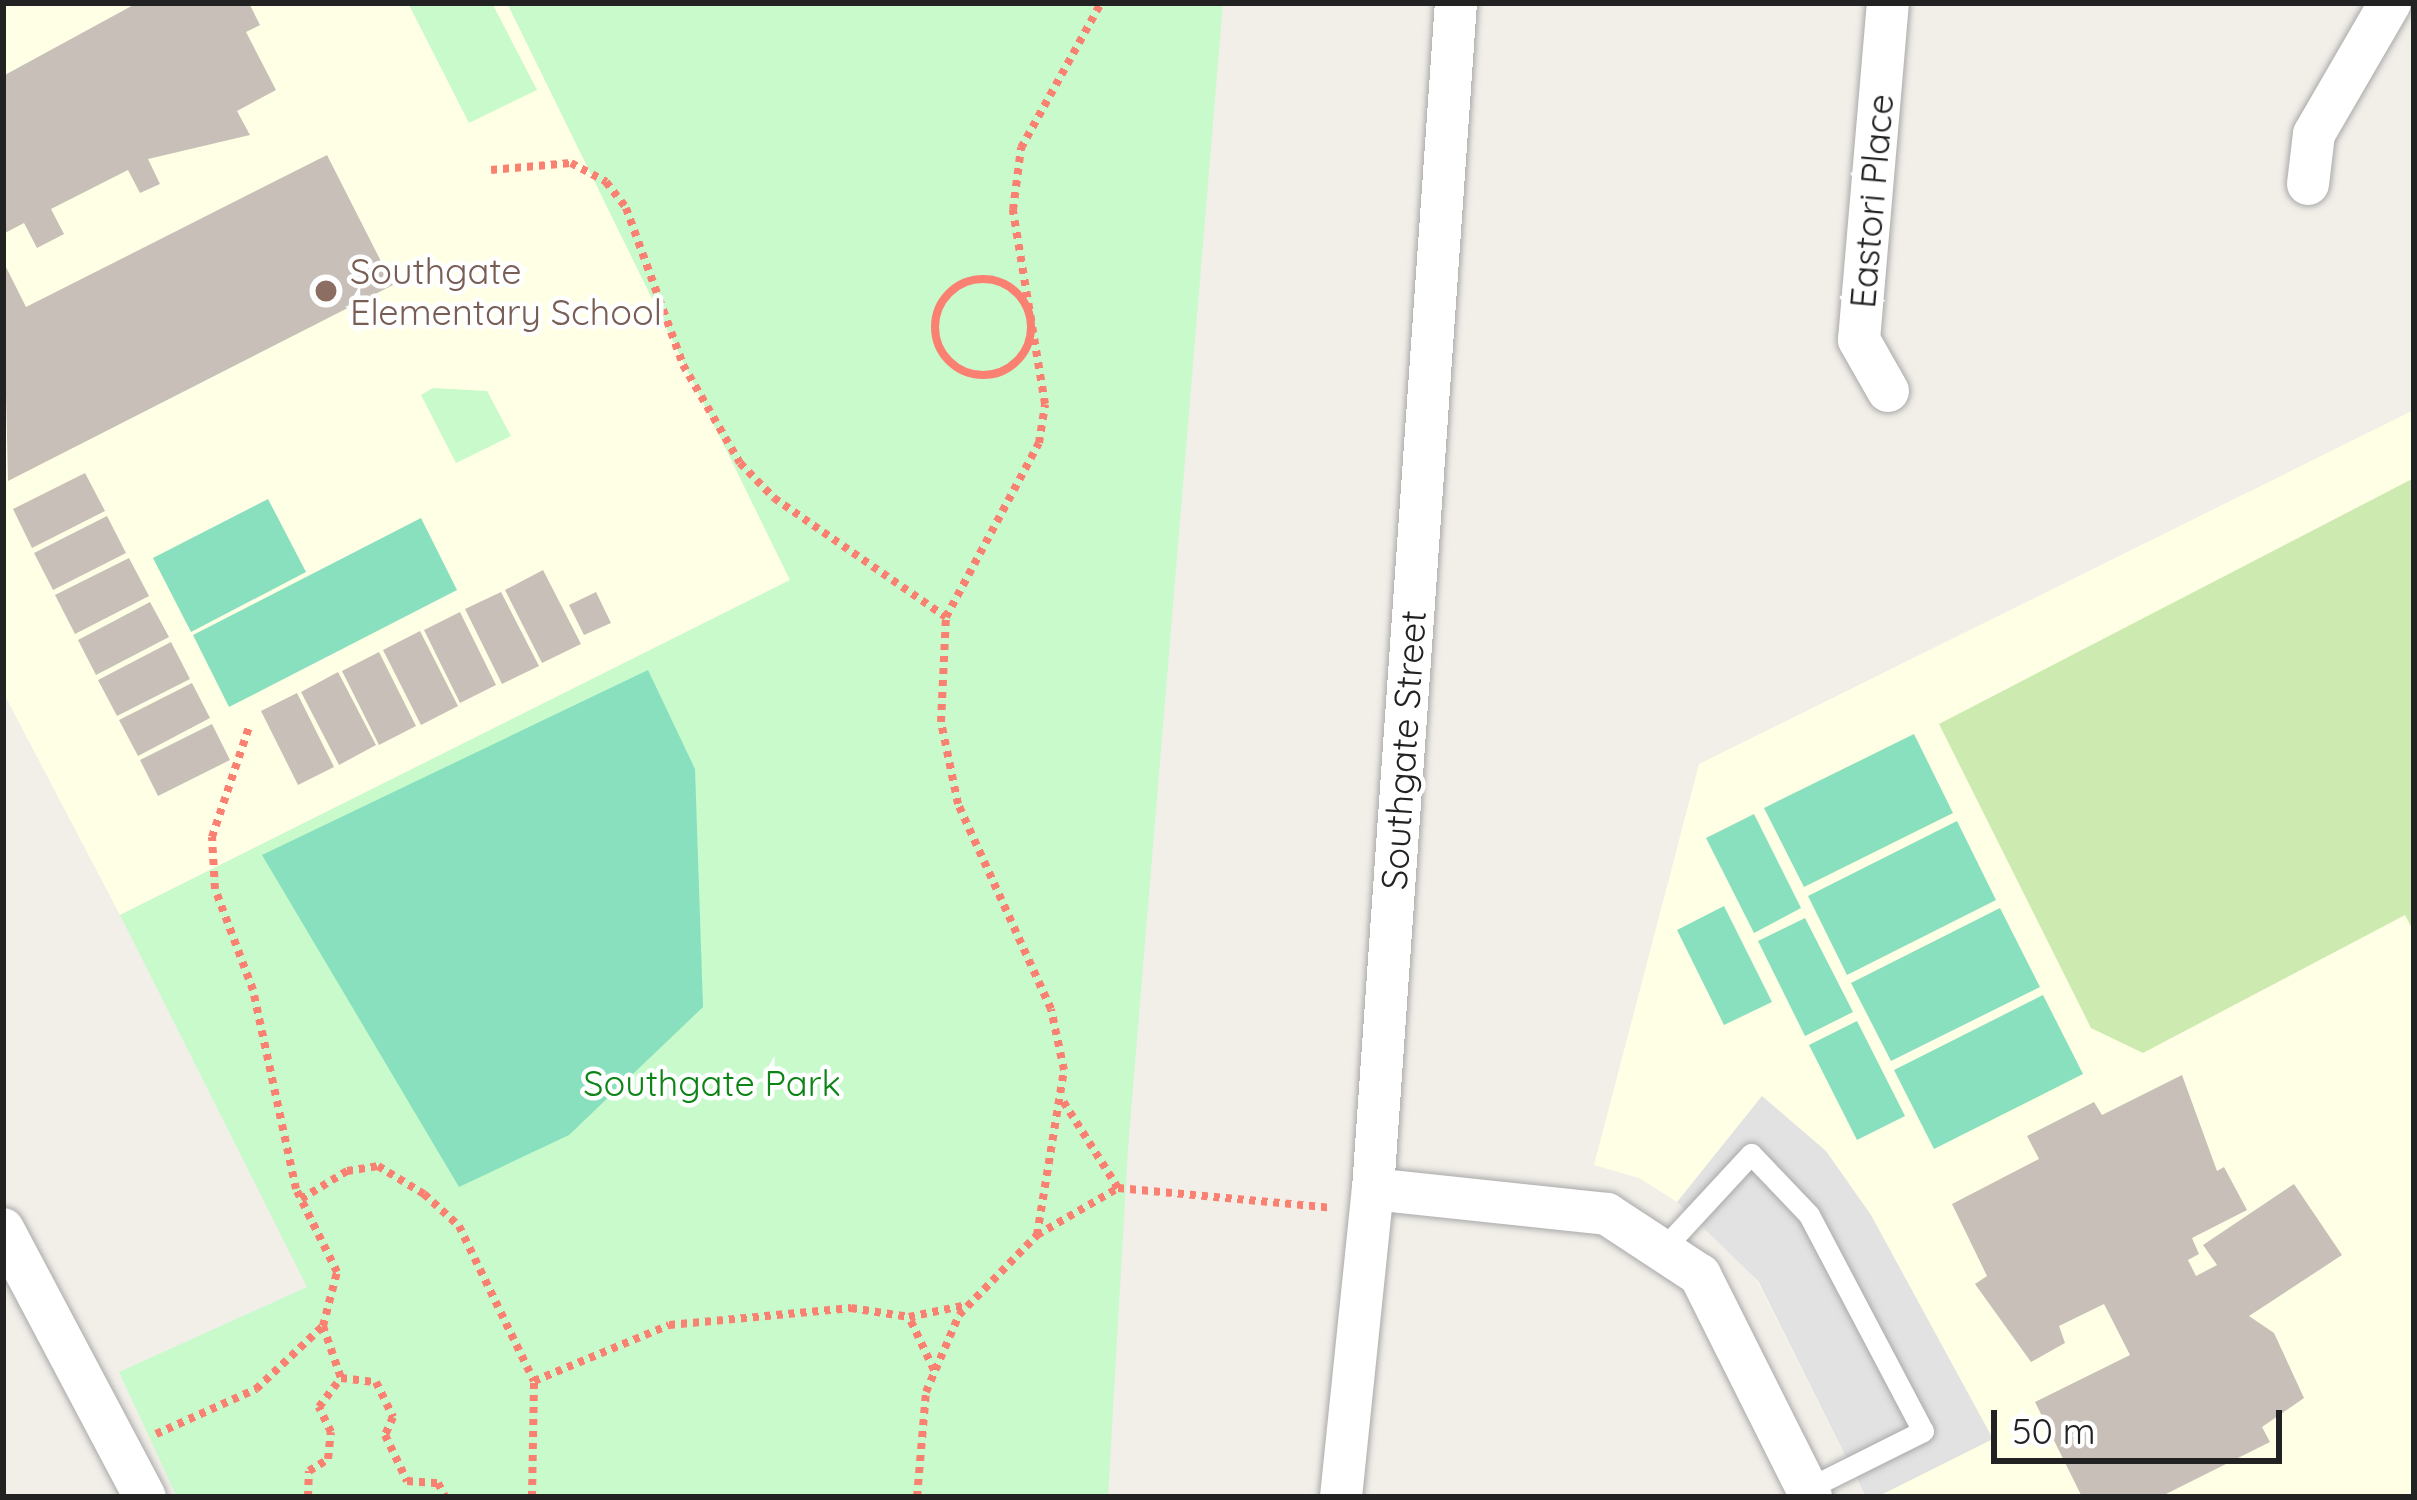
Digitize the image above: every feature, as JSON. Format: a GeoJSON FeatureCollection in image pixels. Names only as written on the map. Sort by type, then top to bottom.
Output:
{"type":"FeatureCollection","features":[{"type":"Feature","properties":{"kind":"street","name":"Southgate Street"},"geometry":{"type":"LineString","coordinates":[[1341,1497],[1371,1200],[1456,3]]}},
{"type":"Feature","properties":{"kind":"street","name":"Eastori Place"},"geometry":{"type":"LineString","coordinates":[[1888,3],[1859,340],[1888,391]]}},
{"type":"Feature","properties":{"kind":"street"},"geometry":{"type":"LineString","coordinates":[[2308,184],[2314,134],[2390,3]]}},
{"type":"Feature","properties":{"kind":"street"},"geometry":{"type":"LineString","coordinates":[[1371,1200],[1607,1214],[1700,1274],[1809,1493]]}},
{"type":"Feature","properties":{"kind":"street"},"geometry":{"type":"LineString","coordinates":[[3,1229],[145,1497]]}},
{"type":"Feature","properties":{"kind":"lane"},"geometry":{"type":"LineString","coordinates":[[1662,1250],[1751,1154],[1809,1214],[1923,1431],[1809,1493]]}},
{"type":"Feature","properties":{"kind":"path"},"geometry":{"type":"LineString","coordinates":[[1037,1235],[1064,1070],[1051,1009],[958,804],[941,722],[946,616],[1039,443],[1045,404],[1013,210],[1021,148],[1101,3]]}},
{"type":"Feature","properties":{"kind":"path"},"geometry":{"type":"LineString","coordinates":[[491,170],[571,163],[606,182],[626,208],[682,365],[740,463],[774,499],[946,616]]}},
{"type":"Feature","properties":{"kind":"path"},"geometry":{"type":"LineString","coordinates":[[972,280],[1003,284],[1031,319],[1017,362],[988,375],[946,358],[935,328],[945,298],[972,280]]}},
{"type":"Feature","properties":{"kind":"path"},"geometry":{"type":"LineString","coordinates":[[122,1450],[256,1389],[323,1326],[337,1272],[301,1198],[253,990],[215,890],[212,837],[249,727]]}},
{"type":"Feature","properties":{"kind":"path"},"geometry":{"type":"LineString","coordinates":[[1060,1097],[1118,1188]]}},
{"type":"Feature","properties":{"kind":"path"},"geometry":{"type":"LineString","coordinates":[[301,1198],[346,1171],[377,1166],[424,1194],[459,1226],[534,1382],[532,1497]]}},
{"type":"Feature","properties":{"kind":"path"},"geometry":{"type":"LineString","coordinates":[[917,1497],[934,1372],[970,1304],[1037,1235],[1118,1188],[1371,1200]]}},
{"type":"Feature","properties":{"kind":"path"},"geometry":{"type":"LineString","coordinates":[[534,1382],[669,1324],[851,1308],[909,1318],[970,1304]]}},
{"type":"Feature","properties":{"kind":"path"},"geometry":{"type":"LineString","coordinates":[[909,1318],[934,1372]]}},
{"type":"Feature","properties":{"kind":"path"},"geometry":{"type":"LineString","coordinates":[[323,1326],[341,1378]]}},
{"type":"Feature","properties":{"kind":"path"},"geometry":{"type":"LineString","coordinates":[[308,1497],[309,1472],[328,1459],[331,1432],[319,1407],[341,1378]]}},
{"type":"Feature","properties":{"kind":"path"},"geometry":{"type":"LineString","coordinates":[[341,1378],[376,1382],[393,1417],[385,1435],[406,1481],[438,1484],[445,1497]]}},
{"type":"Feature","properties":{"kind":"shaded area","name":"Southgate Elementary School"},"geometry":{"type":"Polygon","coordinates":[[[3,3],[507,3],[791,580],[120,915],[3,692],[3,3]]]}},
{"type":"Feature","properties":{"kind":"shaded area"},"geometry":{"type":"Polygon","coordinates":[[[2414,410],[2414,1497],[1866,1497],[1757,1281],[1701,1217],[1639,1178],[1594,1165],[1699,764],[2414,410]]]}},
{"type":"Feature","properties":{"kind":"shaded area"},"geometry":{"type":"Polygon","coordinates":[[[1762,1096],[1826,1151],[1871,1215],[1993,1439],[1877,1497],[1866,1497],[1758,1281],[1677,1202],[1762,1096]]]}},
{"type":"Feature","properties":{"kind":"green space"},"geometry":{"type":"Polygon","coordinates":[[[408,3],[492,3],[537,90],[469,123],[408,3]]]}},
{"type":"Feature","properties":{"kind":"green space","name":"Southgate Park"},"geometry":{"type":"Polygon","coordinates":[[[507,3],[1223,3],[1128,1148],[1108,1497],[177,1497],[119,1372],[307,1287],[120,915],[790,580],[507,3]]]}},
{"type":"Feature","properties":{"kind":"green space"},"geometry":{"type":"Polygon","coordinates":[[[433,388],[487,391],[511,436],[456,463],[421,395],[433,388]]]}},
{"type":"Feature","properties":{"kind":"green space"},"geometry":{"type":"Polygon","coordinates":[[[2414,478],[2414,932],[2405,915],[2143,1053],[2091,1028],[1939,724],[2414,478]]]}},
{"type":"Feature","properties":{"kind":"green space"},"geometry":{"type":"Polygon","coordinates":[[[268,499],[306,572],[191,632],[153,558],[268,499]]]}},
{"type":"Feature","properties":{"kind":"green space"},"geometry":{"type":"Polygon","coordinates":[[[421,518],[457,590],[229,707],[193,635],[421,518]]]}},
{"type":"Feature","properties":{"kind":"green space"},"geometry":{"type":"Polygon","coordinates":[[[648,670],[695,769],[703,1007],[569,1135],[459,1187],[262,855],[648,670]]]}},
{"type":"Feature","properties":{"kind":"green space"},"geometry":{"type":"Polygon","coordinates":[[[1914,734],[1953,813],[1804,887],[1764,808],[1914,734]]]}},
{"type":"Feature","properties":{"kind":"green space"},"geometry":{"type":"Polygon","coordinates":[[[1754,814],[1801,908],[1754,933],[1706,838],[1754,814]]]}},
{"type":"Feature","properties":{"kind":"green space"},"geometry":{"type":"Polygon","coordinates":[[[1957,821],[1996,900],[1847,975],[1808,896],[1957,821]]]}},
{"type":"Feature","properties":{"kind":"green space"},"geometry":{"type":"Polygon","coordinates":[[[1724,906],[1772,1002],[1724,1025],[1677,930],[1724,906]]]}},
{"type":"Feature","properties":{"kind":"green space"},"geometry":{"type":"Polygon","coordinates":[[[2000,908],[2040,987],[1891,1061],[1851,983],[2000,908]]]}},
{"type":"Feature","properties":{"kind":"green space"},"geometry":{"type":"Polygon","coordinates":[[[1805,918],[1853,1012],[1805,1036],[1758,941],[1805,918]]]}},
{"type":"Feature","properties":{"kind":"green space"},"geometry":{"type":"Polygon","coordinates":[[[2043,995],[2083,1074],[1934,1149],[1894,1070],[2043,995]]]}},
{"type":"Feature","properties":{"kind":"green space"},"geometry":{"type":"Polygon","coordinates":[[[1857,1021],[1905,1116],[1857,1140],[1809,1045],[1857,1021]]]}},
{"type":"Feature","properties":{"kind":"building"},"geometry":{"type":"Polygon","coordinates":[[[137,3],[249,3],[260,25],[246,32],[276,90],[237,111],[250,135],[148,159],[160,184],[140,193],[128,170],[51,209],[64,234],[37,248],[24,223],[3,234],[3,76],[137,3]]]}},
{"type":"Feature","properties":{"kind":"building"},"geometry":{"type":"Polygon","coordinates":[[[327,155],[393,285],[8,481],[3,261],[26,307],[327,155]]]}},
{"type":"Feature","properties":{"kind":"building"},"geometry":{"type":"Polygon","coordinates":[[[85,473],[105,511],[32,548],[13,509],[85,473]]]}},
{"type":"Feature","properties":{"kind":"building"},"geometry":{"type":"Polygon","coordinates":[[[107,516],[126,553],[53,590],[34,553],[107,516]]]}},
{"type":"Feature","properties":{"kind":"building"},"geometry":{"type":"Polygon","coordinates":[[[129,558],[149,596],[75,634],[55,595],[129,558]]]}},
{"type":"Feature","properties":{"kind":"building"},"geometry":{"type":"Polygon","coordinates":[[[543,570],[581,644],[542,663],[505,590],[543,570]]]}},
{"type":"Feature","properties":{"kind":"building"},"geometry":{"type":"Polygon","coordinates":[[[501,592],[539,666],[502,684],[465,609],[501,592]]]}},
{"type":"Feature","properties":{"kind":"building"},"geometry":{"type":"Polygon","coordinates":[[[596,592],[611,623],[584,635],[569,605],[596,592]]]}},
{"type":"Feature","properties":{"kind":"building"},"geometry":{"type":"Polygon","coordinates":[[[150,602],[169,637],[96,675],[78,640],[150,602]]]}},
{"type":"Feature","properties":{"kind":"building"},"geometry":{"type":"Polygon","coordinates":[[[460,612],[496,685],[460,703],[424,630],[460,612]]]}},
{"type":"Feature","properties":{"kind":"building"},"geometry":{"type":"Polygon","coordinates":[[[420,631],[458,706],[421,725],[383,650],[420,631]]]}},
{"type":"Feature","properties":{"kind":"building"},"geometry":{"type":"Polygon","coordinates":[[[171,642],[190,679],[117,716],[98,680],[171,642]]]}},
{"type":"Feature","properties":{"kind":"building"},"geometry":{"type":"Polygon","coordinates":[[[379,652],[416,726],[379,745],[342,671],[379,652]]]}},
{"type":"Feature","properties":{"kind":"building"},"geometry":{"type":"Polygon","coordinates":[[[338,672],[376,745],[339,765],[301,692],[338,672]]]}},
{"type":"Feature","properties":{"kind":"building"},"geometry":{"type":"Polygon","coordinates":[[[192,683],[210,718],[138,756],[119,720],[192,683]]]}},
{"type":"Feature","properties":{"kind":"building"},"geometry":{"type":"Polygon","coordinates":[[[297,693],[334,767],[298,785],[261,711],[297,693]]]}},
{"type":"Feature","properties":{"kind":"building"},"geometry":{"type":"Polygon","coordinates":[[[212,724],[230,760],[158,796],[140,760],[212,724]]]}},
{"type":"Feature","properties":{"kind":"building"},"geometry":{"type":"Polygon","coordinates":[[[2182,1075],[2217,1171],[2224,1167],[2247,1210],[2192,1238],[2199,1254],[2188,1260],[2196,1276],[2217,1265],[2203,1245],[2294,1184],[2342,1255],[2249,1316],[2274,1333],[2304,1398],[2262,1427],[2270,1442],[2160,1497],[2082,1497],[2035,1402],[2130,1355],[2104,1304],[2059,1326],[2065,1343],[2031,1362],[1975,1284],[1987,1276],[1952,1204],[2039,1159],[2027,1136],[2094,1102],[2102,1115],[2182,1075]]]}},
{"type":"Feature","properties":{"kind":"place","name":"Southgate Elementary School"},"geometry":{"type":"Point","coordinates":[326,291]}}]}
